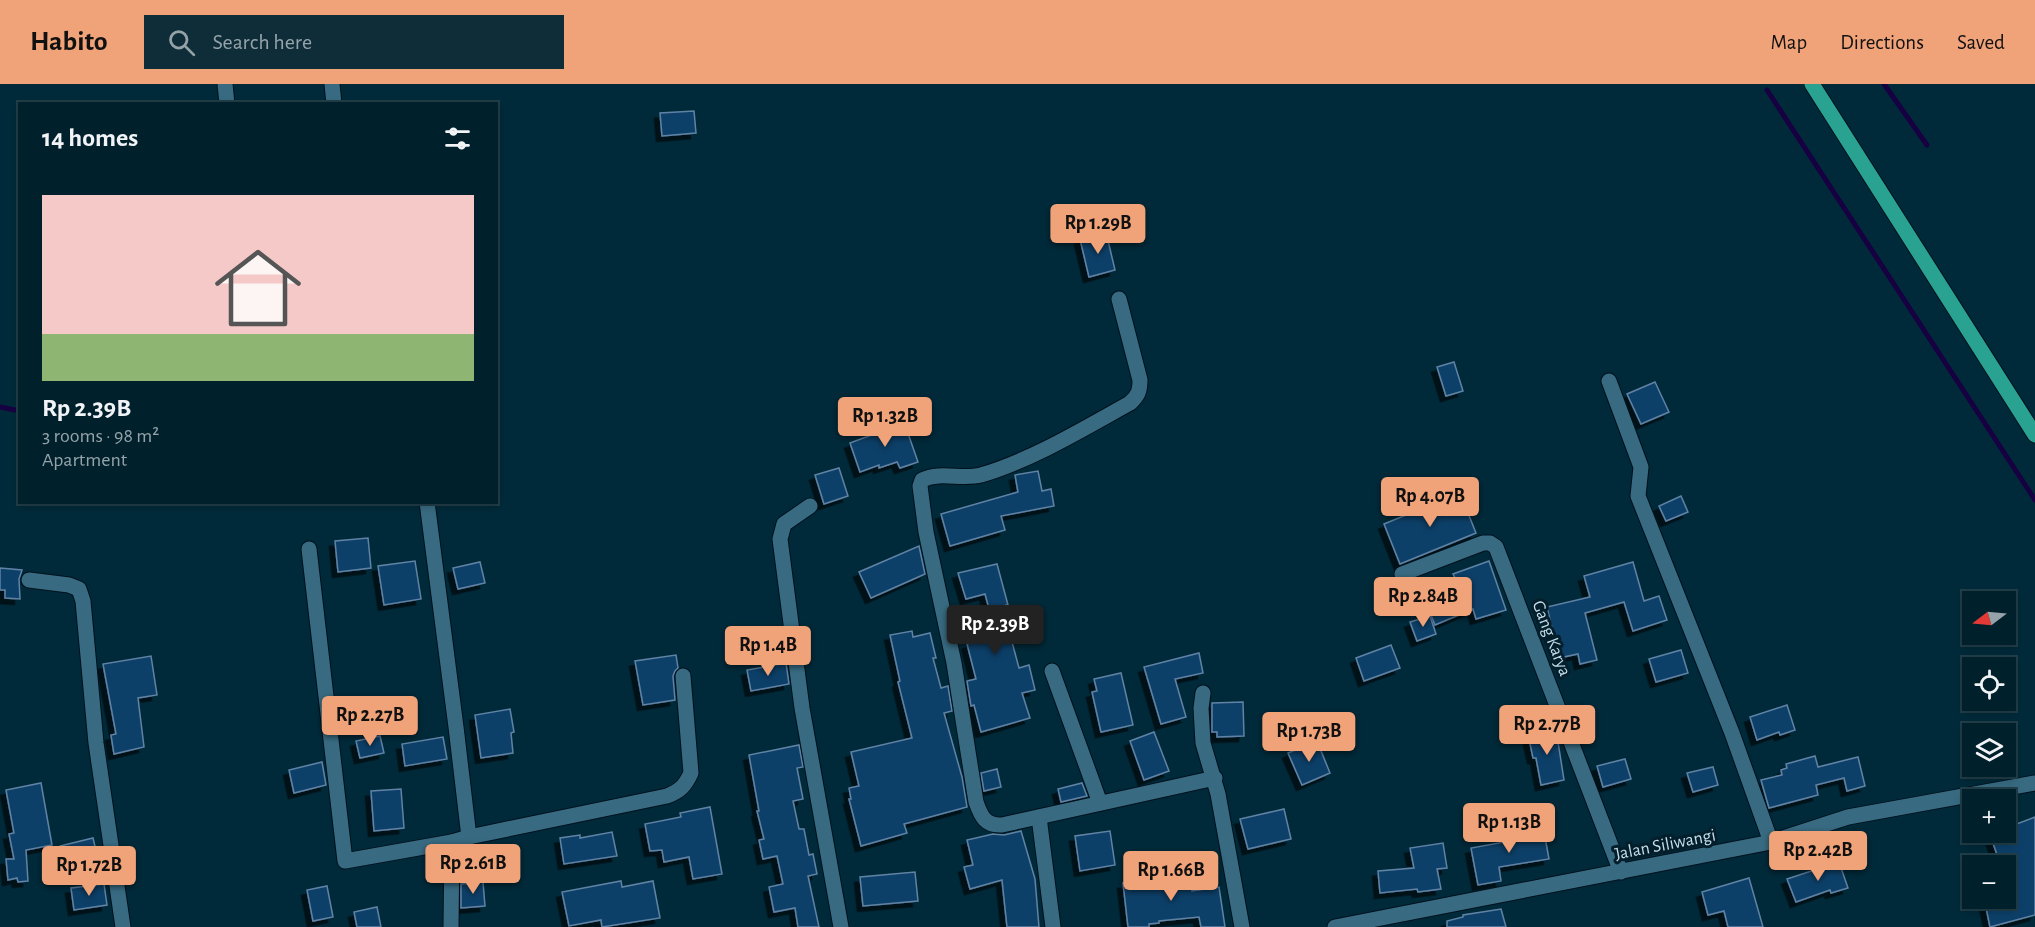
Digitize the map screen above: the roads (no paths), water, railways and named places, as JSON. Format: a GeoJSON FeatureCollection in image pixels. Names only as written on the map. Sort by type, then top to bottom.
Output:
{"type":"FeatureCollection","features":[{"type":"Feature","properties":{"kind":"main road"},"geometry":{"type":"LineString","coordinates":[[1812,84],[2035,435]]}},
{"type":"Feature","properties":{"kind":"street"},"geometry":{"type":"LineString","coordinates":[[225,84],[227,102]]}},
{"type":"Feature","properties":{"kind":"street"},"geometry":{"type":"LineString","coordinates":[[332,84],[334,102]]}},
{"type":"Feature","properties":{"kind":"street"},"geometry":{"type":"LineString","coordinates":[[1119,299],[1140,380],[1137,397],[1061,440],[1003,467],[971,476],[928,477],[922,480],[920,486],[927,532],[954,663],[976,802],[985,821],[993,826],[1039,818],[1215,778]]}},
{"type":"Feature","properties":{"kind":"street"},"geometry":{"type":"LineString","coordinates":[[1609,381],[1641,467],[1638,495],[1732,734],[1771,842]]}},
{"type":"Feature","properties":{"kind":"street"},"geometry":{"type":"LineString","coordinates":[[427,504],[469,837]]}},
{"type":"Feature","properties":{"kind":"street"},"geometry":{"type":"LineString","coordinates":[[810,506],[784,524],[780,539],[802,708],[841,927]]}},
{"type":"Feature","properties":{"kind":"street","name":"Gang Karya"},"geometry":{"type":"LineString","coordinates":[[1402,574],[1483,543],[1490,543],[1496,547],[1621,872]]}},
{"type":"Feature","properties":{"kind":"street"},"geometry":{"type":"LineString","coordinates":[[309,549],[345,861],[452,842],[680,791],[691,773],[683,676]]}},
{"type":"Feature","properties":{"kind":"street"},"geometry":{"type":"LineString","coordinates":[[29,580],[69,585],[79,589],[83,601],[96,743],[123,927]]}},
{"type":"Feature","properties":{"kind":"street"},"geometry":{"type":"LineString","coordinates":[[1052,671],[1100,803]]}},
{"type":"Feature","properties":{"kind":"street"},"geometry":{"type":"LineString","coordinates":[[1203,693],[1201,716],[1203,743],[1215,778],[1242,927]]}},
{"type":"Feature","properties":{"kind":"street","name":"Jalan Siliwangi"},"geometry":{"type":"LineString","coordinates":[[1335,927],[1362,924],[1771,842],[1848,817],[2035,783]]}},
{"type":"Feature","properties":{"kind":"street"},"geometry":{"type":"LineString","coordinates":[[1039,818],[1053,927]]}},
{"type":"Feature","properties":{"kind":"street"},"geometry":{"type":"LineString","coordinates":[[451,927],[452,842]]}},
{"type":"Feature","properties":{"kind":"waterway"},"geometry":{"type":"LineString","coordinates":[[1884,84],[1927,145]]}},
{"type":"Feature","properties":{"kind":"waterway"},"geometry":{"type":"LineString","coordinates":[[1767,90],[2035,500]]}},
{"type":"Feature","properties":{"kind":"waterway"},"geometry":{"type":"LineString","coordinates":[[0,407],[18,411]]}}]}
